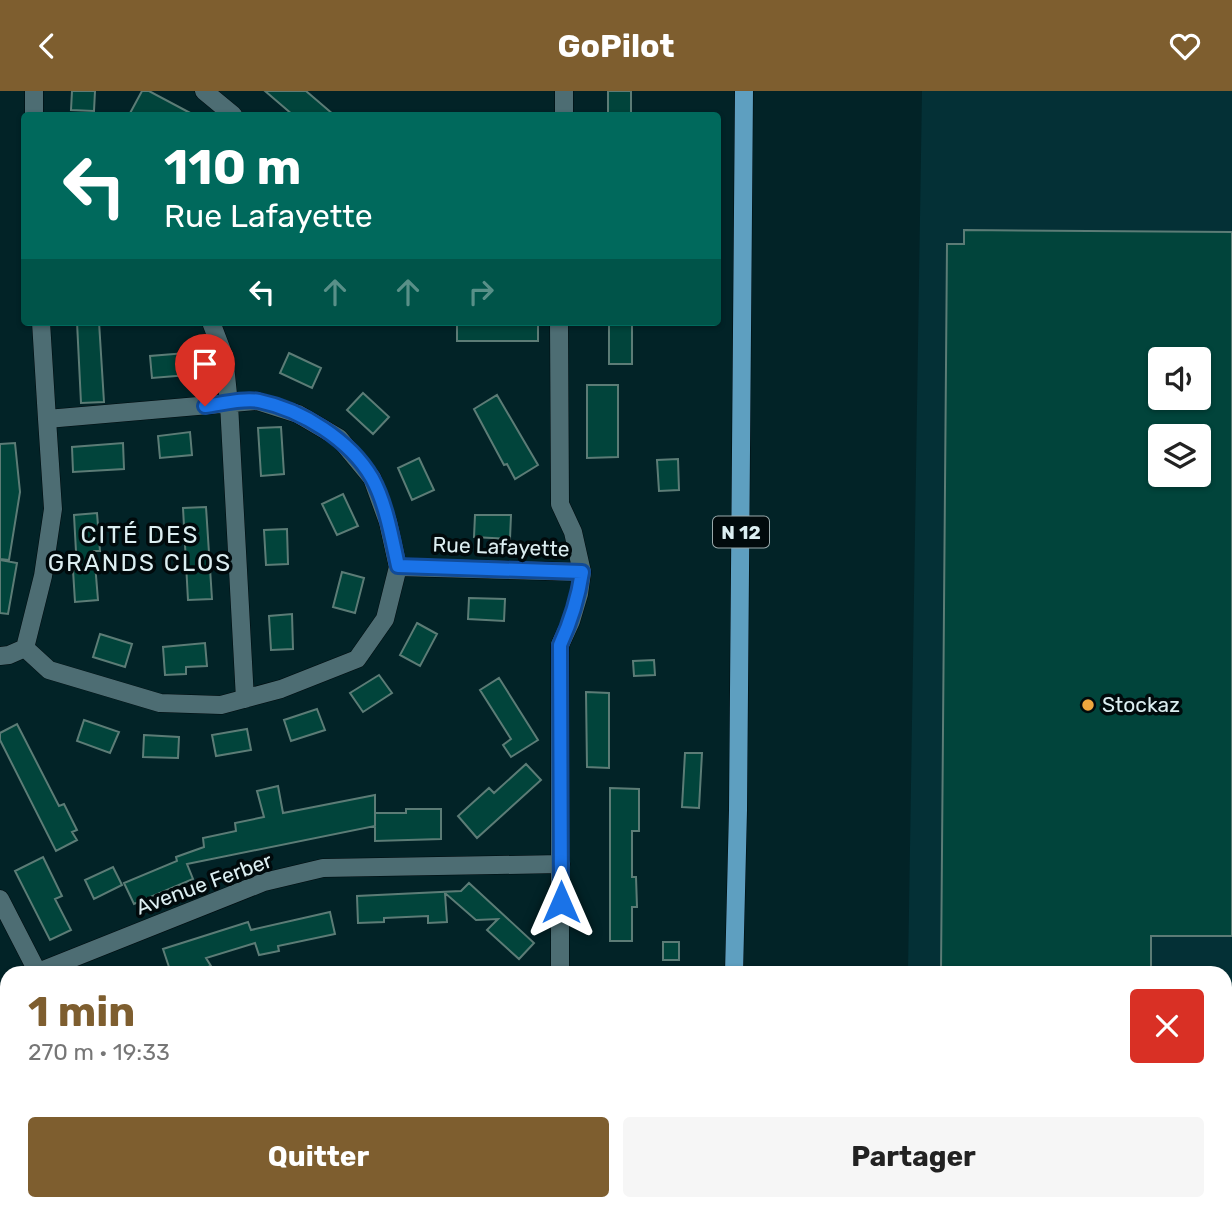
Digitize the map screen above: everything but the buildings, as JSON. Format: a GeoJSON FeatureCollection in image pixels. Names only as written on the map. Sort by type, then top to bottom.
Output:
{"type":"FeatureCollection","features":[{"type":"Feature","properties":{"kind":"main road","name":"N 12"},"geometry":{"type":"LineString","coordinates":[[734,966],[744,91]]}},
{"type":"Feature","properties":{"kind":"street"},"geometry":{"type":"LineString","coordinates":[[34,91],[34,112]]}},
{"type":"Feature","properties":{"kind":"street"},"geometry":{"type":"LineString","coordinates":[[204,91],[229,112]]}},
{"type":"Feature","properties":{"kind":"street"},"geometry":{"type":"LineString","coordinates":[[552,91],[552,112]]}},
{"type":"Feature","properties":{"kind":"street"},"geometry":{"type":"LineString","coordinates":[[564,91],[564,112]]}},
{"type":"Feature","properties":{"kind":"street"},"geometry":{"type":"LineString","coordinates":[[25,648],[43,576],[53,509],[41,326]]}},
{"type":"Feature","properties":{"kind":"street"},"geometry":{"type":"LineString","coordinates":[[212,326],[223,356],[229,404],[245,699]]}},
{"type":"Feature","properties":{"kind":"street"},"geometry":{"type":"LineString","coordinates":[[559,326],[560,504],[573,532],[582,572],[571,621],[560,645],[560,966]]}},
{"type":"Feature","properties":{"kind":"street"},"geometry":{"type":"LineString","coordinates":[[25,648],[49,670],[160,703],[221,705],[281,689],[357,659],[385,619],[398,566],[388,522],[372,478],[339,438],[298,415],[257,401],[47,419]]}},
{"type":"Feature","properties":{"kind":"street","name":"Rue Lafayette"},"geometry":{"type":"LineString","coordinates":[[398,566],[582,572]]}},
{"type":"Feature","properties":{"kind":"street"},"geometry":{"type":"LineString","coordinates":[[0,656],[25,648]]}},
{"type":"Feature","properties":{"kind":"street","name":"Avenue Ferber"},"geometry":{"type":"LineString","coordinates":[[55,966],[264,882],[323,868],[561,864]]}},
{"type":"Feature","properties":{"kind":"street"},"geometry":{"type":"LineString","coordinates":[[0,899],[6,926],[33,966]]}},
{"type":"Feature","properties":{"kind":"shaded area","name":"Stockaz"},"geometry":{"type":"Polygon","coordinates":[[[922,91],[1232,91],[1232,966],[908,966],[922,91]]]}},
{"type":"Feature","properties":{"kind":"place","name":"Stockaz"},"geometry":{"type":"Point","coordinates":[1088,705]}},
{"type":"Feature","properties":{"kind":"district","name":"CITÉ DES GRANDS CLOS"},"geometry":{"type":"Point","coordinates":[140,549]}},
{"type":"Feature","properties":{"kind":"route"},"geometry":{"type":"LineString","coordinates":[[205,406],[257,401],[298,415],[339,438],[372,478],[388,522],[398,566],[582,572],[571,621],[560,645],[561,902]]}}]}
